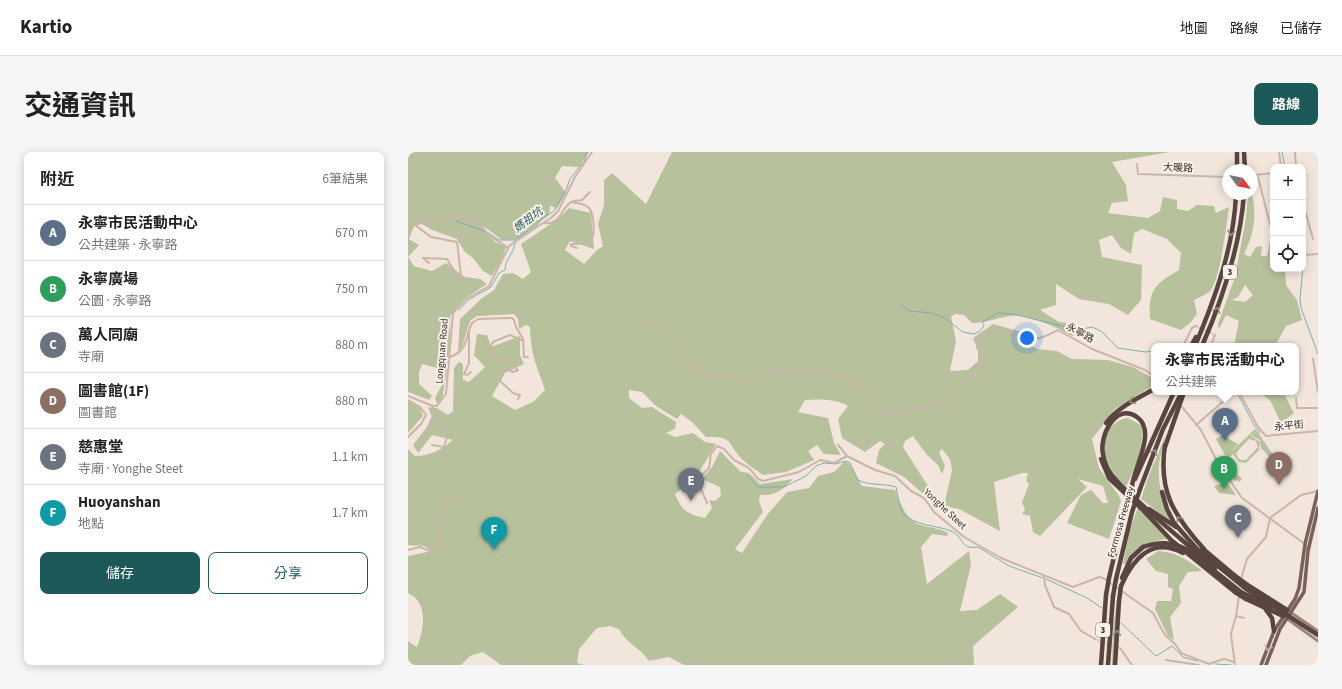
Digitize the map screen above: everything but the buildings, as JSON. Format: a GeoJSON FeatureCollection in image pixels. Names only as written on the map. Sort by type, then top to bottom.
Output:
{"type":"FeatureCollection","features":[{"type":"Feature","properties":{"kind":"highway"},"geometry":{"type":"LineString","coordinates":[[1237,152],[1237,164]]}},
{"type":"Feature","properties":{"kind":"highway"},"geometry":{"type":"LineString","coordinates":[[1244,152],[1245,164]]}},
{"type":"Feature","properties":{"kind":"highway","name":"3"},"geometry":{"type":"LineString","coordinates":[[1196,343],[1216,292],[1228,248],[1235,200]]}},
{"type":"Feature","properties":{"kind":"highway","name":"3"},"geometry":{"type":"LineString","coordinates":[[1203,343],[1230,271],[1239,231],[1243,200]]}},
{"type":"Feature","properties":{"kind":"highway"},"geometry":{"type":"LineString","coordinates":[[1192,343],[1216,292]]}},
{"type":"Feature","properties":{"kind":"highway"},"geometry":{"type":"LineString","coordinates":[[1151,391],[1123,407],[1112,415],[1105,424],[1100,438],[1101,458],[1106,472],[1124,494],[1142,507],[1215,568],[1245,590],[1318,635]]}},
{"type":"Feature","properties":{"kind":"highway","name":"Formosa Freeway"},"geometry":{"type":"LineString","coordinates":[[1102,665],[1106,595],[1125,510],[1132,486],[1173,395]]}},
{"type":"Feature","properties":{"kind":"highway","name":"Formosa Freeway"},"geometry":{"type":"LineString","coordinates":[[1108,665],[1113,596],[1132,512],[1164,429],[1181,395]]}},
{"type":"Feature","properties":{"kind":"highway"},"geometry":{"type":"LineString","coordinates":[[1182,395],[1165,445],[1161,466],[1162,492],[1170,516],[1190,543],[1240,584],[1300,624],[1318,640]]}},
{"type":"Feature","properties":{"kind":"highway"},"geometry":{"type":"LineString","coordinates":[[1132,486],[1136,468],[1144,447],[1145,430],[1144,425],[1137,417],[1126,414],[1115,418],[1107,427],[1103,439],[1103,454],[1109,471],[1116,481],[1142,507],[1171,540],[1235,592],[1265,609],[1285,617]]}},
{"type":"Feature","properties":{"kind":"highway"},"geometry":{"type":"LineString","coordinates":[[1165,445],[1163,474],[1170,503],[1189,533],[1204,549]]}},
{"type":"Feature","properties":{"kind":"highway"},"geometry":{"type":"LineString","coordinates":[[1142,507],[1187,534],[1249,586],[1289,612]]}},
{"type":"Feature","properties":{"kind":"highway"},"geometry":{"type":"LineString","coordinates":[[1115,665],[1119,601],[1124,573],[1130,558],[1143,547],[1166,542],[1180,546],[1188,550],[1242,592],[1272,606]]}},
{"type":"Feature","properties":{"kind":"highway"},"geometry":{"type":"LineString","coordinates":[[1121,586],[1135,561],[1148,551],[1162,547],[1169,548],[1194,559]]}},
{"type":"Feature","properties":{"kind":"highway"},"geometry":{"type":"LineString","coordinates":[[1265,609],[1272,618],[1274,631]]}},
{"type":"Feature","properties":{"kind":"main road"},"geometry":{"type":"LineString","coordinates":[[1289,612],[1300,588],[1305,544],[1318,491]]}},
{"type":"Feature","properties":{"kind":"main road"},"geometry":{"type":"LineString","coordinates":[[1261,665],[1274,631],[1304,592],[1308,551],[1318,508]]}},
{"type":"Feature","properties":{"kind":"main road"},"geometry":{"type":"LineString","coordinates":[[1266,665],[1285,617]]}},
{"type":"Feature","properties":{"kind":"street"},"geometry":{"type":"LineString","coordinates":[[429,262],[423,258],[447,259],[459,279],[461,275],[457,242],[431,237],[416,227],[416,222],[450,217],[470,220],[477,223],[487,233],[509,247],[558,211],[575,177],[592,152]]}},
{"type":"Feature","properties":{"kind":"street"},"geometry":{"type":"LineString","coordinates":[[1279,152],[1281,164]]}},
{"type":"Feature","properties":{"kind":"street"},"geometry":{"type":"LineString","coordinates":[[1294,152],[1296,164]]}},
{"type":"Feature","properties":{"kind":"street","name":"大暖路"},"geometry":{"type":"LineString","coordinates":[[1137,164],[1138,174],[1222,177]]}},
{"type":"Feature","properties":{"kind":"street"},"geometry":{"type":"LineString","coordinates":[[1258,175],[1270,173]]}},
{"type":"Feature","properties":{"kind":"street"},"geometry":{"type":"LineString","coordinates":[[1258,179],[1270,224]]}},
{"type":"Feature","properties":{"kind":"street"},"geometry":{"type":"LineString","coordinates":[[543,223],[548,223],[561,216],[571,202],[582,200],[590,192]]}},
{"type":"Feature","properties":{"kind":"street"},"geometry":{"type":"LineString","coordinates":[[571,202],[583,203],[590,209],[594,225],[593,238],[591,241],[586,243],[571,244],[571,246],[577,248]]}},
{"type":"Feature","properties":{"kind":"street"},"geometry":{"type":"LineString","coordinates":[[1306,213],[1313,239]]}},
{"type":"Feature","properties":{"kind":"street","name":"Longquan Road"},"geometry":{"type":"LineString","coordinates":[[434,406],[437,406],[445,398],[453,313],[466,300],[488,286],[504,259],[509,247]]}},
{"type":"Feature","properties":{"kind":"street"},"geometry":{"type":"LineString","coordinates":[[1306,255],[1318,254]]}},
{"type":"Feature","properties":{"kind":"street"},"geometry":{"type":"LineString","coordinates":[[450,357],[459,354],[463,348],[472,323],[478,319],[512,318],[523,339],[524,357],[528,357]]}},
{"type":"Feature","properties":{"kind":"street","name":"永寧路"},"geometry":{"type":"LineString","coordinates":[[643,323],[648,319],[654,320],[686,361],[705,376],[726,376],[753,380],[766,374],[775,365],[781,373],[796,374],[815,371],[835,375],[849,380],[861,390],[869,393],[876,407],[886,415],[895,414],[927,404],[945,406],[950,401],[956,389],[964,382],[975,377],[979,372],[983,357],[977,348],[977,343],[990,332],[1005,330],[1027,339],[1034,340],[1058,330],[1092,349],[1145,370],[1151,374]]}},
{"type":"Feature","properties":{"kind":"street"},"geometry":{"type":"LineString","coordinates":[[1184,343],[1192,328],[1196,326]]}},
{"type":"Feature","properties":{"kind":"street"},"geometry":{"type":"LineString","coordinates":[[469,329],[469,363],[464,374],[467,375],[471,372]]}},
{"type":"Feature","properties":{"kind":"street"},"geometry":{"type":"LineString","coordinates":[[518,399],[520,395],[514,393],[502,383],[500,378],[506,369],[513,372],[518,370],[504,358],[496,356],[492,346],[493,342],[510,335],[521,340],[523,339]]}},
{"type":"Feature","properties":{"kind":"street"},"geometry":{"type":"LineString","coordinates":[[1212,343],[1215,335]]}},
{"type":"Feature","properties":{"kind":"street"},"geometry":{"type":"LineString","coordinates":[[1313,359],[1318,392]]}},
{"type":"Feature","properties":{"kind":"street"},"geometry":{"type":"LineString","coordinates":[[1196,425],[1231,395]]}},
{"type":"Feature","properties":{"kind":"street","name":"永平街"},"geometry":{"type":"LineString","coordinates":[[1241,395],[1258,426],[1266,436],[1318,431]]}},
{"type":"Feature","properties":{"kind":"street"},"geometry":{"type":"LineString","coordinates":[[408,396],[434,406],[433,416],[428,426],[445,427],[448,434],[444,447],[432,445]]}},
{"type":"Feature","properties":{"kind":"street"},"geometry":{"type":"LineString","coordinates":[[1296,398],[1297,408],[1318,408]]}},
{"type":"Feature","properties":{"kind":"street"},"geometry":{"type":"LineString","coordinates":[[408,400],[420,407],[426,415],[421,424],[408,437]]}},
{"type":"Feature","properties":{"kind":"street"},"geometry":{"type":"LineString","coordinates":[[1182,407],[1208,442],[1218,463],[1242,498],[1305,544],[1308,551]]}},
{"type":"Feature","properties":{"kind":"street"},"geometry":{"type":"LineString","coordinates":[[707,503],[697,482],[698,477],[709,468],[711,454],[717,446],[724,449],[734,460],[749,468],[758,479],[762,481],[799,472],[820,460],[834,463],[847,456],[838,445]]}},
{"type":"Feature","properties":{"kind":"street","name":"Yonghe Steet"},"geometry":{"type":"LineString","coordinates":[[847,456],[875,470],[895,476],[910,490],[924,498],[934,512],[964,537],[1001,558],[1045,578],[1073,587],[1099,577],[1103,578],[1154,613],[1165,635],[1175,644],[1181,653],[1209,664],[1224,659],[1235,664]]}},
{"type":"Feature","properties":{"kind":"street"},"geometry":{"type":"LineString","coordinates":[[1235,664],[1231,634],[1236,616],[1243,568],[1252,552],[1265,539],[1270,518],[1301,495],[1318,491]]}},
{"type":"Feature","properties":{"kind":"street"},"geometry":{"type":"LineString","coordinates":[[408,550],[420,547],[430,552],[440,547],[441,540],[436,519],[444,510],[449,500],[455,498]]}},
{"type":"Feature","properties":{"kind":"street"},"geometry":{"type":"LineString","coordinates":[[1045,578],[1054,607],[1069,614],[1081,631],[1094,639]]}},
{"type":"Feature","properties":{"kind":"street"},"geometry":{"type":"LineString","coordinates":[[1289,612],[1318,631]]}},
{"type":"Feature","properties":{"kind":"street"},"geometry":{"type":"LineString","coordinates":[[1236,616],[1244,618]]}},
{"type":"Feature","properties":{"kind":"street"},"geometry":{"type":"LineString","coordinates":[[1285,617],[1318,640]]}},
{"type":"Feature","properties":{"kind":"street"},"geometry":{"type":"LineString","coordinates":[[1120,648],[1132,665]]}},
{"type":"Feature","properties":{"kind":"street"},"geometry":{"type":"LineString","coordinates":[[1166,660],[1199,665]]}},
{"type":"Feature","properties":{"kind":"green space"},"geometry":{"type":"Polygon","coordinates":[[[408,152],[589,152],[579,167],[562,166],[555,178],[566,193],[557,208],[550,206],[549,215],[518,239],[502,240],[486,228],[480,226],[495,242],[506,247],[501,261],[492,276],[483,271],[473,258],[465,252],[457,239],[432,230],[422,224],[414,226],[409,239],[419,245],[408,257],[408,152]]]}},
{"type":"Feature","properties":{"kind":"green space"},"geometry":{"type":"Polygon","coordinates":[[[672,152],[1170,152],[1112,162],[1126,185],[1128,201],[1112,203],[1108,213],[1148,218],[1160,211],[1163,197],[1177,200],[1177,209],[1188,211],[1197,205],[1214,206],[1216,213],[1229,207],[1220,264],[1214,285],[1210,291],[1194,300],[1197,314],[1190,323],[1181,330],[1150,319],[1150,301],[1152,294],[1159,284],[1164,279],[1179,270],[1181,253],[1167,239],[1142,229],[1134,233],[1131,254],[1121,248],[1112,235],[1099,240],[1102,257],[1142,265],[1141,300],[1128,315],[1109,304],[1079,299],[1056,284],[1056,305],[1040,310],[1059,322],[1076,324],[1080,333],[1072,336],[1043,322],[1018,316],[972,323],[964,315],[955,314],[951,317],[956,341],[950,371],[968,370],[978,361],[978,350],[973,338],[993,324],[1025,333],[1026,343],[1037,349],[1057,351],[1072,359],[1108,360],[1133,367],[1151,377],[1151,387],[1115,409],[1092,439],[1099,468],[1121,501],[1109,539],[1067,523],[1081,495],[1091,490],[1103,503],[1108,503],[1103,486],[1078,479],[1087,487],[1040,536],[1033,532],[1030,516],[1022,514],[1025,510],[1022,502],[1029,484],[1026,481],[1028,473],[1022,473],[994,482],[1000,531],[959,509],[944,506],[952,470],[950,459],[942,449],[939,452],[945,466],[942,474],[938,465],[927,455],[913,436],[905,441],[903,447],[931,491],[938,497],[936,505],[904,477],[876,463],[879,450],[885,444],[880,441],[865,452],[842,438],[838,419],[848,406],[838,402],[805,400],[798,412],[828,418],[834,443],[841,455],[824,454],[817,445],[808,451],[814,460],[786,472],[763,475],[743,460],[726,440],[716,437],[706,437],[692,422],[681,414],[677,419],[656,406],[642,392],[629,390],[629,398],[642,408],[652,407],[676,422],[675,429],[666,433],[675,437],[693,433],[705,442],[716,444],[695,477],[675,494],[680,504],[689,513],[705,518],[712,508],[709,500],[715,501],[721,496],[720,487],[702,479],[712,467],[720,451],[741,472],[749,473],[760,484],[793,479],[778,492],[760,495],[759,501],[763,512],[735,549],[742,553],[767,515],[787,492],[809,488],[818,476],[834,472],[845,461],[850,465],[862,486],[895,490],[904,510],[911,520],[921,525],[948,533],[947,536],[932,534],[921,547],[927,584],[969,551],[971,565],[960,611],[977,610],[1000,594],[1018,607],[973,646],[974,665],[684,665],[669,657],[649,661],[642,652],[625,638],[619,629],[610,626],[597,628],[579,649],[577,663],[584,665],[501,665],[483,652],[470,656],[461,665],[408,665],[408,641],[417,647],[422,632],[423,617],[419,603],[415,597],[408,593],[408,556],[432,551],[424,546],[408,545],[408,449],[415,456],[426,455],[444,447],[453,440],[432,435],[418,453],[413,445],[433,419],[428,407],[437,408],[448,415],[453,411],[454,368],[459,362],[463,364],[463,380],[469,382],[485,367],[474,355],[477,334],[487,335],[491,347],[520,336],[520,355],[524,364],[505,373],[492,396],[515,410],[533,402],[545,390],[533,353],[530,327],[526,325],[519,329],[518,319],[514,314],[477,316],[470,321],[462,347],[458,352],[460,319],[481,299],[494,290],[503,274],[513,273],[523,279],[531,272],[521,244],[558,219],[569,208],[591,213],[594,249],[570,241],[565,250],[584,264],[603,246],[598,224],[604,205],[604,180],[612,173],[646,204],[672,152]]]}},
{"type":"Feature","properties":{"kind":"green space"},"geometry":{"type":"Polygon","coordinates":[[[1248,200],[1254,200],[1254,224],[1244,254],[1250,257],[1256,247],[1262,246],[1261,256],[1267,256],[1270,240],[1270,272],[1285,272],[1286,285],[1297,300],[1302,320],[1286,326],[1277,343],[1235,343],[1239,321],[1226,315],[1219,329],[1218,324],[1235,277],[1246,218],[1248,200]],[[1245,285],[1238,297],[1232,300],[1245,302],[1253,295],[1245,285]]]}},
{"type":"Feature","properties":{"kind":"green space"},"geometry":{"type":"Polygon","coordinates":[[[408,257],[414,266],[432,271],[446,263],[465,277],[480,279],[487,284],[464,299],[450,316],[446,379],[442,400],[437,404],[435,398],[443,383],[444,374],[437,368],[422,364],[419,372],[419,384],[432,396],[429,400],[408,392],[408,257]]]}},
{"type":"Feature","properties":{"kind":"green space"},"geometry":{"type":"Polygon","coordinates":[[[1262,395],[1285,395],[1294,413],[1281,423],[1270,400],[1262,395]]]}},
{"type":"Feature","properties":{"kind":"green space"},"geometry":{"type":"Polygon","coordinates":[[[408,401],[420,408],[423,416],[408,433],[408,401]]]}},
{"type":"Feature","properties":{"kind":"green space"},"geometry":{"type":"Polygon","coordinates":[[[1128,418],[1141,425],[1142,441],[1133,472],[1126,487],[1114,474],[1107,462],[1104,452],[1104,445],[1105,439],[1111,427],[1121,420],[1128,418]]]}},
{"type":"Feature","properties":{"kind":"green space"},"geometry":{"type":"Polygon","coordinates":[[[1255,429],[1257,431],[1251,436],[1260,442],[1259,450],[1246,463],[1239,462],[1233,454],[1230,457],[1233,460],[1229,465],[1226,463],[1230,458],[1228,459],[1226,457],[1216,439],[1222,435],[1238,444],[1231,452],[1255,429]],[[1249,439],[1236,453],[1238,458],[1241,460],[1246,460],[1258,447],[1256,441],[1249,439]]]}},
{"type":"Feature","properties":{"kind":"green space"},"geometry":{"type":"Polygon","coordinates":[[[1257,431],[1284,471],[1281,469],[1278,473],[1271,467],[1274,463],[1279,467],[1261,448],[1260,440],[1252,436],[1257,431]]]}},
{"type":"Feature","properties":{"kind":"green space"},"geometry":{"type":"Polygon","coordinates":[[[1166,434],[1160,461],[1159,479],[1165,508],[1170,521],[1141,499],[1166,434]]]}},
{"type":"Feature","properties":{"kind":"green space"},"geometry":{"type":"Polygon","coordinates":[[[1229,467],[1242,479],[1239,482],[1237,480],[1235,481],[1227,469],[1229,467]]]}},
{"type":"Feature","properties":{"kind":"green space"},"geometry":{"type":"Polygon","coordinates":[[[1227,482],[1236,495],[1219,493],[1214,486],[1227,482]]]}},
{"type":"Feature","properties":{"kind":"green space"},"geometry":{"type":"Polygon","coordinates":[[[1138,507],[1167,539],[1148,544],[1126,564],[1123,564],[1129,532],[1138,507]]]}},
{"type":"Feature","properties":{"kind":"green space"},"geometry":{"type":"Polygon","coordinates":[[[1158,551],[1182,557],[1202,571],[1188,572],[1179,586],[1181,603],[1170,617],[1174,640],[1168,636],[1155,609],[1157,601],[1171,601],[1173,589],[1168,587],[1168,574],[1156,571],[1146,559],[1158,551]]]}},
{"type":"Feature","properties":{"kind":"green space"},"geometry":{"type":"Polygon","coordinates":[[[1118,594],[1113,665],[1112,665],[1113,629],[1118,594]]]}},
{"type":"Feature","properties":{"kind":"waterway","name":"媽祖坑"},"geometry":{"type":"LineString","coordinates":[[515,240],[537,225],[541,219],[554,211],[566,190],[570,179],[585,160],[587,152]]}},
{"type":"Feature","properties":{"kind":"waterway"},"geometry":{"type":"LineString","coordinates":[[1282,152],[1284,164]]}},
{"type":"Feature","properties":{"kind":"waterway"},"geometry":{"type":"LineString","coordinates":[[456,221],[484,231]]}},
{"type":"Feature","properties":{"kind":"waterway"},"geometry":{"type":"LineString","coordinates":[[487,232],[499,240],[515,240]]}},
{"type":"Feature","properties":{"kind":"waterway","name":"媽祖坑"},"geometry":{"type":"LineString","coordinates":[[459,310],[468,300],[491,287],[499,273],[505,270],[506,263],[515,243]]}},
{"type":"Feature","properties":{"kind":"waterway"},"geometry":{"type":"LineString","coordinates":[[1302,272],[1300,299],[1301,308],[1318,354]]}},
{"type":"Feature","properties":{"kind":"waterway"},"geometry":{"type":"LineString","coordinates":[[900,304],[910,311],[932,313],[946,319],[963,332],[973,334],[979,332],[984,326],[982,322],[999,313],[1014,314],[1077,330],[1092,327],[1101,331],[1118,348],[1145,352],[1151,351]]}},
{"type":"Feature","properties":{"kind":"waterway"},"geometry":{"type":"LineString","coordinates":[[1238,395],[1260,433]]}},
{"type":"Feature","properties":{"kind":"waterway"},"geometry":{"type":"LineString","coordinates":[[747,475],[758,487],[784,487],[806,476],[816,466],[824,463],[835,464],[846,461],[850,463],[858,480],[867,483],[896,487],[904,514],[914,521],[951,531],[968,547],[978,547],[1009,566],[1043,578]]}},
{"type":"Feature","properties":{"kind":"waterway"},"geometry":{"type":"LineString","coordinates":[[1046,579],[1087,598],[1102,608]]}},
{"type":"Feature","properties":{"kind":"waterway"},"geometry":{"type":"LineString","coordinates":[[1121,623],[1156,656],[1172,646],[1183,657],[1197,661]]}},
{"type":"Feature","properties":{"kind":"waterway"},"geometry":{"type":"LineString","coordinates":[[1216,664],[1231,665]]}},
{"type":"Feature","properties":{"kind":"tunnel"},"geometry":{"type":"LineString","coordinates":[[1196,326],[1215,335]]}},
{"type":"Feature","properties":{"kind":"tunnel"},"geometry":{"type":"LineString","coordinates":[[1095,639],[1120,648]]}},
{"type":"Feature","properties":{"kind":"place","name":"永寧市民活動中心"},"geometry":{"type":"Point","coordinates":[1225,441]}},
{"type":"Feature","properties":{"kind":"place","name":"圖書館(1F)"},"geometry":{"type":"Point","coordinates":[1279,485]}},
{"type":"Feature","properties":{"kind":"place","name":"永寧廣場"},"geometry":{"type":"Point","coordinates":[1224,489]}},
{"type":"Feature","properties":{"kind":"place","name":"慈惠堂"},"geometry":{"type":"Point","coordinates":[691,501]}},
{"type":"Feature","properties":{"kind":"place","name":"萬人同廟"},"geometry":{"type":"Point","coordinates":[1238,538]}},
{"type":"Feature","properties":{"kind":"place","name":"Huoyanshan"},"geometry":{"type":"Point","coordinates":[494,550]}}]}
